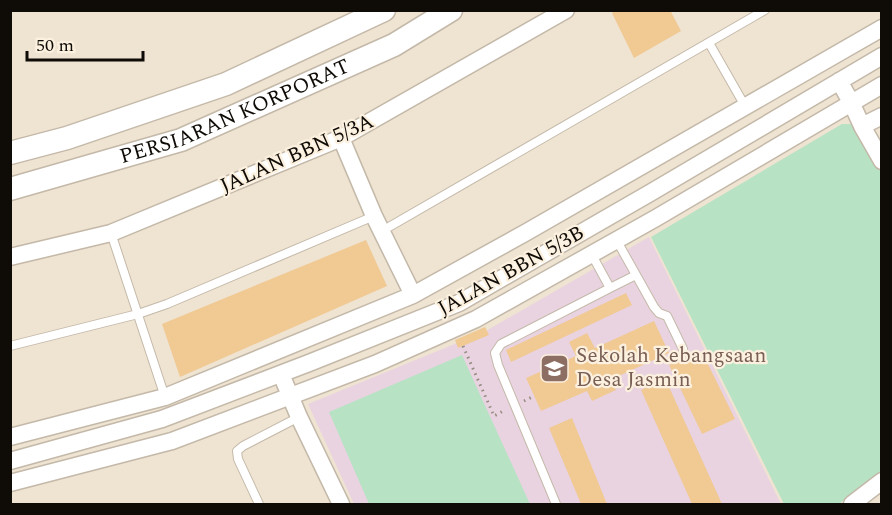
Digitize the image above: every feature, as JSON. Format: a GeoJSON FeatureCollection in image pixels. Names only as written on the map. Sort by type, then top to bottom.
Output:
{"type":"FeatureCollection","features":[{"type":"Feature","properties":{"kind":"main road","name":"PERSIARAN KORPORAT"},"geometry":{"type":"LineString","coordinates":[[10,153],[67,138],[226,84],[384,10]]}},
{"type":"Feature","properties":{"kind":"main road","name":"PERSIARAN KORPORAT"},"geometry":{"type":"LineString","coordinates":[[10,189],[181,140],[394,45],[451,10]]}},
{"type":"Feature","properties":{"kind":"street","name":"JALAN BBN 5/3A"},"geometry":{"type":"LineString","coordinates":[[10,257],[111,233],[341,138],[566,10]]}},
{"type":"Feature","properties":{"kind":"street","name":"JALAN BBN 5/3B"},"geometry":{"type":"LineString","coordinates":[[10,437],[165,397],[413,295],[882,28]]}},
{"type":"Feature","properties":{"kind":"street","name":"JALAN BBN 5/3B"},"geometry":{"type":"LineString","coordinates":[[10,461],[162,419],[459,303],[882,56]]}},
{"type":"Feature","properties":{"kind":"street"},"geometry":{"type":"LineString","coordinates":[[839,81],[882,160]]}},
{"type":"Feature","properties":{"kind":"street","name":"JALAN BBN 5/3B"},"geometry":{"type":"LineString","coordinates":[[10,483],[172,441],[375,364],[476,319],[617,241],[882,85]]}},
{"type":"Feature","properties":{"kind":"street"},"geometry":{"type":"LineString","coordinates":[[862,126],[882,116]]}},
{"type":"Feature","properties":{"kind":"street"},"geometry":{"type":"LineString","coordinates":[[341,138],[378,223],[413,295]]}},
{"type":"Feature","properties":{"kind":"street"},"geometry":{"type":"LineString","coordinates":[[281,374],[341,504]]}},
{"type":"Feature","properties":{"kind":"street"},"geometry":{"type":"LineString","coordinates":[[852,504],[882,481]]}},
{"type":"Feature","properties":{"kind":"lane"},"geometry":{"type":"LineString","coordinates":[[10,346],[138,314],[378,223],[709,43],[765,10]]}},
{"type":"Feature","properties":{"kind":"lane"},"geometry":{"type":"LineString","coordinates":[[709,43],[745,106]]}},
{"type":"Feature","properties":{"kind":"lane"},"geometry":{"type":"LineString","coordinates":[[111,233],[165,397]]}},
{"type":"Feature","properties":{"kind":"lane"},"geometry":{"type":"LineString","coordinates":[[617,241],[654,307],[659,313],[667,316],[683,349]]}},
{"type":"Feature","properties":{"kind":"lane"},"geometry":{"type":"LineString","coordinates":[[592,255],[610,288]]}},
{"type":"Feature","properties":{"kind":"lane"},"geometry":{"type":"LineString","coordinates":[[556,504],[495,353],[501,344],[636,275]]}},
{"type":"Feature","properties":{"kind":"lane"},"geometry":{"type":"LineString","coordinates":[[259,504],[238,459],[237,451],[299,417]]}},
{"type":"Feature","properties":{"kind":"path"},"geometry":{"type":"LineString","coordinates":[[463,346],[494,416],[514,406]]}},
{"type":"Feature","properties":{"kind":"path"},"geometry":{"type":"LineString","coordinates":[[524,401],[534,396]]}},
{"type":"Feature","properties":{"kind":"shaded area","name":"Sekolah Kebangsaan Desa Jasmin"},"geometry":{"type":"Polygon","coordinates":[[[649,237],[781,504],[354,504],[308,404],[484,332],[649,237]]]}},
{"type":"Feature","properties":{"kind":"green space"},"geometry":{"type":"Polygon","coordinates":[[[842,124],[851,124],[858,130],[881,171],[881,471],[839,504],[784,504],[651,237],[842,124]]]}},
{"type":"Feature","properties":{"kind":"green space"},"geometry":{"type":"Polygon","coordinates":[[[462,355],[530,504],[369,504],[329,412],[462,355]]]}},
{"type":"Feature","properties":{"kind":"building"},"geometry":{"type":"Polygon","coordinates":[[[616,10],[670,10],[681,31],[634,58],[612,13],[616,10]]]}},
{"type":"Feature","properties":{"kind":"building"},"geometry":{"type":"Polygon","coordinates":[[[366,240],[387,286],[180,377],[162,324],[366,240]]]}},
{"type":"Feature","properties":{"kind":"building"},"geometry":{"type":"Polygon","coordinates":[[[626,293],[632,305],[511,362],[506,350],[626,293]]]}},
{"type":"Feature","properties":{"kind":"building"},"geometry":{"type":"Polygon","coordinates":[[[654,321],[669,353],[610,380],[616,390],[592,401],[587,391],[541,411],[526,378],[576,356],[569,342],[587,333],[595,348],[654,321]]]}},
{"type":"Feature","properties":{"kind":"building"},"geometry":{"type":"Polygon","coordinates":[[[485,327],[489,335],[458,348],[455,340],[485,327]]]}},
{"type":"Feature","properties":{"kind":"building"},"geometry":{"type":"Polygon","coordinates":[[[702,352],[735,419],[702,434],[669,365],[702,352]]]}},
{"type":"Feature","properties":{"kind":"building"},"geometry":{"type":"Polygon","coordinates":[[[665,378],[722,504],[692,504],[641,390],[665,378]]]}},
{"type":"Feature","properties":{"kind":"building"},"geometry":{"type":"Polygon","coordinates":[[[572,418],[607,504],[581,504],[549,428],[572,418]]]}},
{"type":"Feature","properties":{"kind":"place","name":"Sekolah Kebangsaan Desa Jasmin"},"geometry":{"type":"Point","coordinates":[555,368]}}]}
